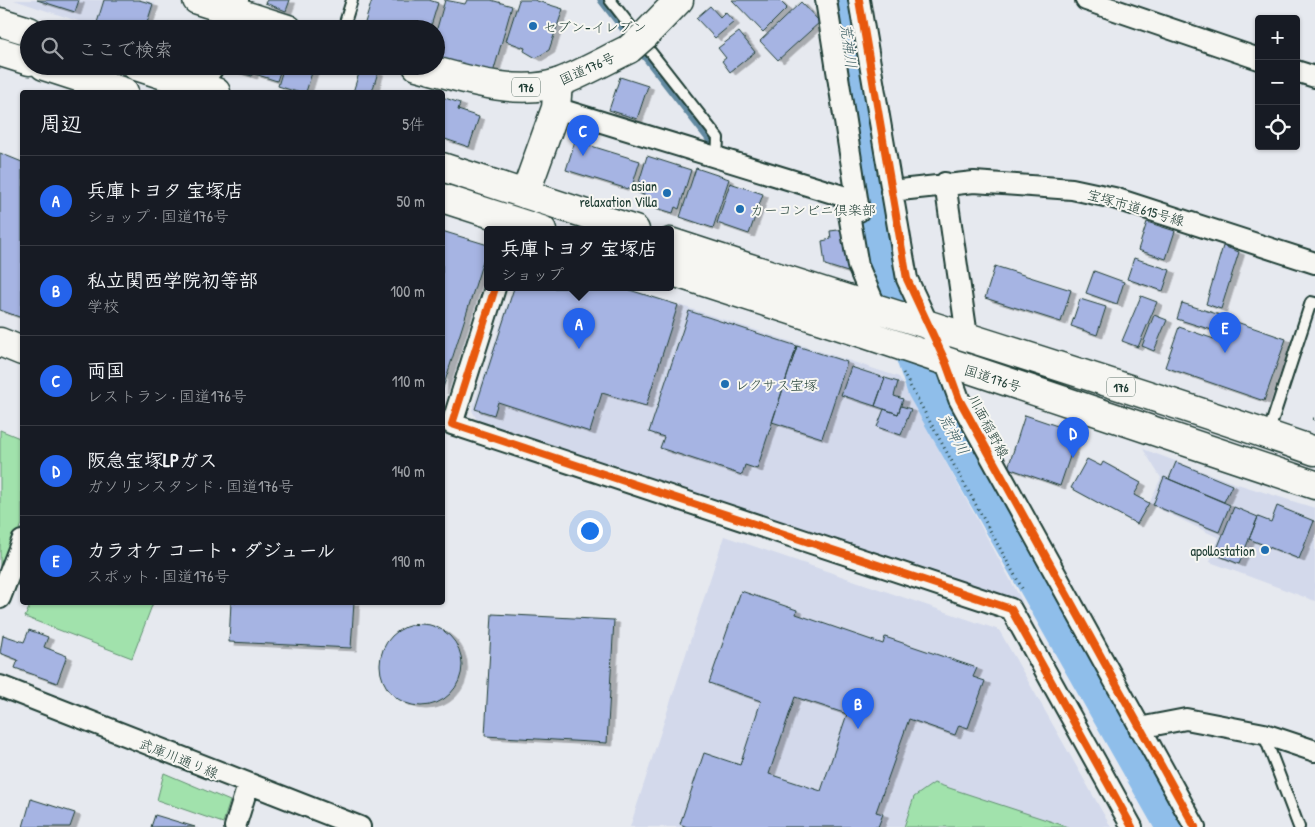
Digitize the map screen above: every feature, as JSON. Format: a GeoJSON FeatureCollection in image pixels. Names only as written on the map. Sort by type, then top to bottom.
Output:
{"type":"FeatureCollection","features":[{"type":"Feature","properties":{"kind":"main road"},"geometry":{"type":"LineString","coordinates":[[197,0],[257,20]]}},
{"type":"Feature","properties":{"kind":"main road","name":"国道176号"},"geometry":{"type":"LineString","coordinates":[[445,74],[478,83],[512,87],[557,96],[637,42],[679,0]]}},
{"type":"Feature","properties":{"kind":"main road"},"geometry":{"type":"LineString","coordinates":[[0,22],[20,28]]}},
{"type":"Feature","properties":{"kind":"main road"},"geometry":{"type":"LineString","coordinates":[[0,52],[20,58]]}},
{"type":"Feature","properties":{"kind":"main road"},"geometry":{"type":"LineString","coordinates":[[72,75],[118,90]]}},
{"type":"Feature","properties":{"kind":"main road"},"geometry":{"type":"LineString","coordinates":[[170,75],[207,85]]}},
{"type":"Feature","properties":{"kind":"main road"},"geometry":{"type":"LineString","coordinates":[[525,194],[557,96]]}},
{"type":"Feature","properties":{"kind":"main road"},"geometry":{"type":"LineString","coordinates":[[445,168],[623,226]]}},
{"type":"Feature","properties":{"kind":"main road"},"geometry":{"type":"LineString","coordinates":[[445,199],[515,226]]}},
{"type":"Feature","properties":{"kind":"main road","name":"176"},"geometry":{"type":"LineString","coordinates":[[674,243],[878,304],[924,324],[967,336],[1315,451]]}},
{"type":"Feature","properties":{"kind":"main road","name":"国道176号"},"geometry":{"type":"LineString","coordinates":[[674,272],[1315,484]]}},
{"type":"Feature","properties":{"kind":"main road"},"geometry":{"type":"LineString","coordinates":[[0,342],[20,350]]}},
{"type":"Feature","properties":{"kind":"street"},"geometry":{"type":"LineString","coordinates":[[826,0],[852,180],[878,304],[868,335]]}},
{"type":"Feature","properties":{"kind":"street","name":"川面稲野線"},"geometry":{"type":"LineString","coordinates":[[859,0],[908,280],[924,324],[959,399],[1195,827]]}},
{"type":"Feature","properties":{"kind":"street"},"geometry":{"type":"LineString","coordinates":[[1086,0],[1255,58]]}},
{"type":"Feature","properties":{"kind":"street"},"geometry":{"type":"LineString","coordinates":[[1300,72],[1315,77]]}},
{"type":"Feature","properties":{"kind":"street"},"geometry":{"type":"LineString","coordinates":[[557,96],[717,159],[846,197],[858,266],[878,304]]}},
{"type":"Feature","properties":{"kind":"street","name":"宝塚市道615号線"},"geometry":{"type":"LineString","coordinates":[[891,191],[974,182],[1072,189],[1106,197],[1315,264]]}},
{"type":"Feature","properties":{"kind":"street"},"geometry":{"type":"LineString","coordinates":[[945,184],[967,336]]}},
{"type":"Feature","properties":{"kind":"street"},"geometry":{"type":"LineString","coordinates":[[515,226],[525,194]]}},
{"type":"Feature","properties":{"kind":"street"},"geometry":{"type":"LineString","coordinates":[[494,291],[452,424],[1011,608],[1132,827]]}},
{"type":"Feature","properties":{"kind":"street"},"geometry":{"type":"LineString","coordinates":[[0,598],[20,546]]}},
{"type":"Feature","properties":{"kind":"street","name":"武庫川通り線"},"geometry":{"type":"LineString","coordinates":[[0,686],[248,785],[322,820],[360,827]]}},
{"type":"Feature","properties":{"kind":"street"},"geometry":{"type":"LineString","coordinates":[[1139,728],[1186,719],[1264,734],[1315,751]]}},
{"type":"Feature","properties":{"kind":"street"},"geometry":{"type":"LineString","coordinates":[[234,827],[248,785]]}},
{"type":"Feature","properties":{"kind":"lane"},"geometry":{"type":"LineString","coordinates":[[346,20],[352,0]]}},
{"type":"Feature","properties":{"kind":"lane"},"geometry":{"type":"LineString","coordinates":[[610,0],[718,138],[717,159]]}},
{"type":"Feature","properties":{"kind":"lane"},"geometry":{"type":"LineString","coordinates":[[1268,435],[1311,302],[1315,303]]}},
{"type":"Feature","properties":{"kind":"lane"},"geometry":{"type":"LineString","coordinates":[[1264,734],[1300,827]]}},
{"type":"Feature","properties":{"kind":"shaded area"},"geometry":{"type":"Polygon","coordinates":[[[14,0],[144,0],[155,3],[150,20],[75,20],[14,0]]]}},
{"type":"Feature","properties":{"kind":"shaded area"},"geometry":{"type":"Polygon","coordinates":[[[512,291],[636,291],[899,377],[1023,603],[477,420],[472,410],[512,291]]]}},
{"type":"Feature","properties":{"kind":"shaded area","name":"apollostation"},"geometry":{"type":"Polygon","coordinates":[[[1143,449],[1234,483],[1315,508],[1315,601],[1210,562],[1219,538],[1149,504],[1161,478],[1143,449]]]}},
{"type":"Feature","properties":{"kind":"shaded area"},"geometry":{"type":"Polygon","coordinates":[[[724,536],[999,630],[1111,827],[630,827],[724,536]]]}},
{"type":"Feature","properties":{"kind":"green space"},"geometry":{"type":"Polygon","coordinates":[[[0,430],[20,438],[20,529],[0,582],[0,430]]]}},
{"type":"Feature","properties":{"kind":"green space"},"geometry":{"type":"Polygon","coordinates":[[[30,605],[152,605],[132,658],[25,617],[30,605]]]}},
{"type":"Feature","properties":{"kind":"green space"},"geometry":{"type":"Polygon","coordinates":[[[164,773],[230,801],[223,823],[157,800],[164,773]]]}},
{"type":"Feature","properties":{"kind":"green space"},"geometry":{"type":"Polygon","coordinates":[[[934,783],[1068,827],[904,827],[914,797],[934,783]]]}},
{"type":"Feature","properties":{"kind":"building"},"geometry":{"type":"Polygon","coordinates":[[[37,0],[79,0],[75,12],[37,0]]]}},
{"type":"Feature","properties":{"kind":"building"},"geometry":{"type":"Polygon","coordinates":[[[104,0],[139,0],[153,4],[148,20],[98,20],[104,0]]]}},
{"type":"Feature","properties":{"kind":"building"},"geometry":{"type":"Polygon","coordinates":[[[267,0],[290,0],[286,11],[265,3],[267,0]]]}},
{"type":"Feature","properties":{"kind":"building"},"geometry":{"type":"Polygon","coordinates":[[[372,0],[429,0],[438,3],[433,20],[366,20],[372,0]]]}},
{"type":"Feature","properties":{"kind":"building"},"geometry":{"type":"Polygon","coordinates":[[[445,0],[465,4],[467,0],[491,0],[512,6],[493,73],[445,60],[445,20],[439,20],[445,0]]]}},
{"type":"Feature","properties":{"kind":"building"},"geometry":{"type":"Polygon","coordinates":[[[519,0],[534,0],[563,9],[549,50],[536,58],[524,51],[525,48],[506,41],[519,0]]]}},
{"type":"Feature","properties":{"kind":"building"},"geometry":{"type":"Polygon","coordinates":[[[732,0],[779,0],[787,8],[763,32],[732,0]]]}},
{"type":"Feature","properties":{"kind":"building"},"geometry":{"type":"Polygon","coordinates":[[[801,2],[820,22],[778,60],[760,41],[801,2]]]}},
{"type":"Feature","properties":{"kind":"building"},"geometry":{"type":"Polygon","coordinates":[[[710,6],[720,17],[725,12],[734,22],[715,38],[696,18],[710,6]]]}},
{"type":"Feature","properties":{"kind":"building"},"geometry":{"type":"Polygon","coordinates":[[[739,32],[755,52],[730,72],[722,61],[726,58],[718,48],[739,32]]]}},
{"type":"Feature","properties":{"kind":"building"},"geometry":{"type":"Polygon","coordinates":[[[258,75],[279,75],[277,81],[258,75]]]}},
{"type":"Feature","properties":{"kind":"building"},"geometry":{"type":"Polygon","coordinates":[[[281,75],[311,75],[307,90],[291,90],[278,86],[281,75]]]}},
{"type":"Feature","properties":{"kind":"building"},"geometry":{"type":"Polygon","coordinates":[[[358,75],[377,75],[373,90],[354,90],[358,75]]]}},
{"type":"Feature","properties":{"kind":"building"},"geometry":{"type":"Polygon","coordinates":[[[620,77],[648,86],[637,119],[609,110],[620,77]]]}},
{"type":"Feature","properties":{"kind":"building"},"geometry":{"type":"Polygon","coordinates":[[[445,98],[460,103],[458,110],[479,117],[469,147],[445,139],[445,98]]]}},
{"type":"Feature","properties":{"kind":"building"},"geometry":{"type":"Polygon","coordinates":[[[575,141],[640,161],[631,190],[566,170],[575,141]]]}},
{"type":"Feature","properties":{"kind":"building"},"geometry":{"type":"Polygon","coordinates":[[[0,153],[20,161],[20,317],[0,310],[0,153]]]}},
{"type":"Feature","properties":{"kind":"building"},"geometry":{"type":"Polygon","coordinates":[[[647,156],[691,170],[679,209],[675,207],[673,213],[646,205],[649,197],[636,192],[647,156]]]}},
{"type":"Feature","properties":{"kind":"building"},"geometry":{"type":"Polygon","coordinates":[[[696,168],[729,179],[713,228],[680,217],[696,168]]]}},
{"type":"Feature","properties":{"kind":"building","name":"カーコンビニ倶楽部"},"geometry":{"type":"Polygon","coordinates":[[[730,183],[763,194],[749,234],[717,223],[730,183]]]}},
{"type":"Feature","properties":{"kind":"building"},"geometry":{"type":"Polygon","coordinates":[[[1147,222],[1175,231],[1166,259],[1138,250],[1147,222]]]}},
{"type":"Feature","properties":{"kind":"building"},"geometry":{"type":"Polygon","coordinates":[[[846,229],[851,273],[825,265],[822,241],[831,239],[830,231],[846,229]]]}},
{"type":"Feature","properties":{"kind":"building"},"geometry":{"type":"Polygon","coordinates":[[[445,232],[484,244],[484,258],[445,381],[445,232]]]}},
{"type":"Feature","properties":{"kind":"building"},"geometry":{"type":"Polygon","coordinates":[[[1223,246],[1239,252],[1221,309],[1206,304],[1223,246]]]}},
{"type":"Feature","properties":{"kind":"building"},"geometry":{"type":"Polygon","coordinates":[[[1134,258],[1170,270],[1163,291],[1127,279],[1134,258]]]}},
{"type":"Feature","properties":{"kind":"building"},"geometry":{"type":"Polygon","coordinates":[[[995,266],[1071,290],[1061,322],[985,298],[995,266]]]}},
{"type":"Feature","properties":{"kind":"building"},"geometry":{"type":"Polygon","coordinates":[[[1094,271],[1124,282],[1117,304],[1086,293],[1094,271]]]}},
{"type":"Feature","properties":{"kind":"building"},"geometry":{"type":"Polygon","coordinates":[[[513,291],[633,291],[678,305],[646,406],[602,393],[590,432],[498,402],[494,415],[475,409],[513,291]]]}},
{"type":"Feature","properties":{"kind":"building"},"geometry":{"type":"Polygon","coordinates":[[[1141,296],[1157,302],[1138,347],[1122,341],[1141,296]]]}},
{"type":"Feature","properties":{"kind":"building"},"geometry":{"type":"Polygon","coordinates":[[[1080,299],[1106,307],[1097,335],[1071,326],[1080,299]]]}},
{"type":"Feature","properties":{"kind":"building"},"geometry":{"type":"Polygon","coordinates":[[[1182,303],[1220,315],[1215,331],[1177,319],[1182,303]]]}},
{"type":"Feature","properties":{"kind":"building","name":"レクサス宝塚"},"geometry":{"type":"Polygon","coordinates":[[[689,311],[797,346],[757,469],[745,465],[742,475],[660,448],[664,437],[649,432],[689,311]]]}},
{"type":"Feature","properties":{"kind":"building"},"geometry":{"type":"Polygon","coordinates":[[[1154,315],[1167,320],[1154,351],[1142,346],[1154,315]]]}},
{"type":"Feature","properties":{"kind":"building"},"geometry":{"type":"Polygon","coordinates":[[[1225,318],[1286,339],[1264,401],[1165,367],[1179,327],[1217,340],[1225,318]]]}},
{"type":"Feature","properties":{"kind":"building"},"geometry":{"type":"Polygon","coordinates":[[[797,346],[847,362],[822,438],[772,422],[797,346]]]}},
{"type":"Feature","properties":{"kind":"building"},"geometry":{"type":"Polygon","coordinates":[[[851,367],[885,378],[875,406],[841,395],[851,367]]]}},
{"type":"Feature","properties":{"kind":"building"},"geometry":{"type":"Polygon","coordinates":[[[885,378],[898,382],[894,396],[903,399],[898,414],[875,406],[885,378]]]}},
{"type":"Feature","properties":{"kind":"building"},"geometry":{"type":"Polygon","coordinates":[[[901,406],[911,409],[901,435],[877,427],[884,409],[898,414],[901,406]]]}},
{"type":"Feature","properties":{"kind":"building"},"geometry":{"type":"Polygon","coordinates":[[[1025,415],[1078,433],[1060,486],[1008,468],[1025,415]]]}},
{"type":"Feature","properties":{"kind":"building"},"geometry":{"type":"Polygon","coordinates":[[[1087,459],[1101,466],[1103,462],[1141,483],[1134,495],[1149,503],[1137,524],[1071,488],[1087,459]]]}},
{"type":"Feature","properties":{"kind":"building"},"geometry":{"type":"Polygon","coordinates":[[[1176,462],[1232,485],[1224,502],[1169,479],[1176,462]]]}},
{"type":"Feature","properties":{"kind":"building"},"geometry":{"type":"Polygon","coordinates":[[[1164,477],[1230,505],[1219,532],[1153,505],[1164,477]]]}},
{"type":"Feature","properties":{"kind":"building"},"geometry":{"type":"Polygon","coordinates":[[[1277,506],[1314,521],[1299,559],[1249,539],[1258,517],[1271,522],[1277,506]]]}},
{"type":"Feature","properties":{"kind":"building"},"geometry":{"type":"Polygon","coordinates":[[[1234,507],[1258,517],[1239,564],[1215,554],[1234,507]]]}},
{"type":"Feature","properties":{"kind":"building"},"geometry":{"type":"Polygon","coordinates":[[[741,591],[797,610],[796,614],[883,644],[885,637],[977,668],[973,677],[985,681],[968,728],[959,725],[955,735],[909,719],[876,812],[883,814],[878,827],[687,827],[680,824],[704,753],[740,765],[761,701],[709,683],[741,591]],[[795,697],[769,774],[821,791],[847,714],[795,697]]]}},
{"type":"Feature","properties":{"kind":"building"},"geometry":{"type":"Polygon","coordinates":[[[231,605],[354,605],[351,648],[229,642],[231,605]]]}},
{"type":"Feature","properties":{"kind":"building"},"geometry":{"type":"Polygon","coordinates":[[[492,614],[614,620],[607,743],[485,736],[492,614]]]}},
{"type":"Feature","properties":{"kind":"building"},"geometry":{"type":"Polygon","coordinates":[[[421,624],[437,627],[450,636],[459,649],[462,665],[459,681],[450,694],[437,703],[421,706],[405,703],[392,694],[383,681],[380,665],[383,649],[392,636],[405,627],[421,624]]]}},
{"type":"Feature","properties":{"kind":"building"},"geometry":{"type":"Polygon","coordinates":[[[29,630],[48,637],[44,647],[67,656],[57,683],[15,668],[18,660],[0,653],[3,635],[24,642],[29,630]]]}},
{"type":"Feature","properties":{"kind":"building"},"geometry":{"type":"Polygon","coordinates":[[[31,799],[75,813],[70,827],[23,827],[31,799]]]}},
{"type":"Feature","properties":{"kind":"building"},"geometry":{"type":"Polygon","coordinates":[[[155,815],[195,827],[151,827],[155,815]]]}},
{"type":"Feature","properties":{"kind":"waterway"},"geometry":{"type":"LineString","coordinates":[[601,0],[631,39]]}},
{"type":"Feature","properties":{"kind":"waterway","name":"荒神川"},"geometry":{"type":"LineString","coordinates":[[843,0],[868,195],[889,276],[927,387],[1177,827]]}},
{"type":"Feature","properties":{"kind":"waterway"},"geometry":{"type":"LineString","coordinates":[[638,48],[711,142]]}},
{"type":"Feature","properties":{"kind":"cycle path"},"geometry":{"type":"LineString","coordinates":[[859,0],[907,279],[946,363],[959,399],[1195,827]]}},
{"type":"Feature","properties":{"kind":"cycle path"},"geometry":{"type":"LineString","coordinates":[[494,291],[452,424],[1011,609],[1132,827]]}},
{"type":"Feature","properties":{"kind":"place","name":"セブン-イレブン"},"geometry":{"type":"Point","coordinates":[533,26]}},
{"type":"Feature","properties":{"kind":"place","name":"両国"},"geometry":{"type":"Point","coordinates":[583,156]}},
{"type":"Feature","properties":{"kind":"place","name":"asian relaxation Villa"},"geometry":{"type":"Point","coordinates":[667,193]}},
{"type":"Feature","properties":{"kind":"place","name":"カーコンビニ倶楽部"},"geometry":{"type":"Point","coordinates":[740,209]}},
{"type":"Feature","properties":{"kind":"place","name":"兵庫トヨタ 宝塚店"},"geometry":{"type":"Point","coordinates":[579,349]}},
{"type":"Feature","properties":{"kind":"place","name":"カラオケ コート・ダジュール"},"geometry":{"type":"Point","coordinates":[1225,353]}},
{"type":"Feature","properties":{"kind":"place","name":"レクサス宝塚"},"geometry":{"type":"Point","coordinates":[725,384]}},
{"type":"Feature","properties":{"kind":"place","name":"阪急宝塚LPガス"},"geometry":{"type":"Point","coordinates":[1073,458]}},
{"type":"Feature","properties":{"kind":"place","name":"apollostation"},"geometry":{"type":"Point","coordinates":[1265,550]}},
{"type":"Feature","properties":{"kind":"place","name":"私立関西学院初等部"},"geometry":{"type":"Point","coordinates":[858,729]}}]}
